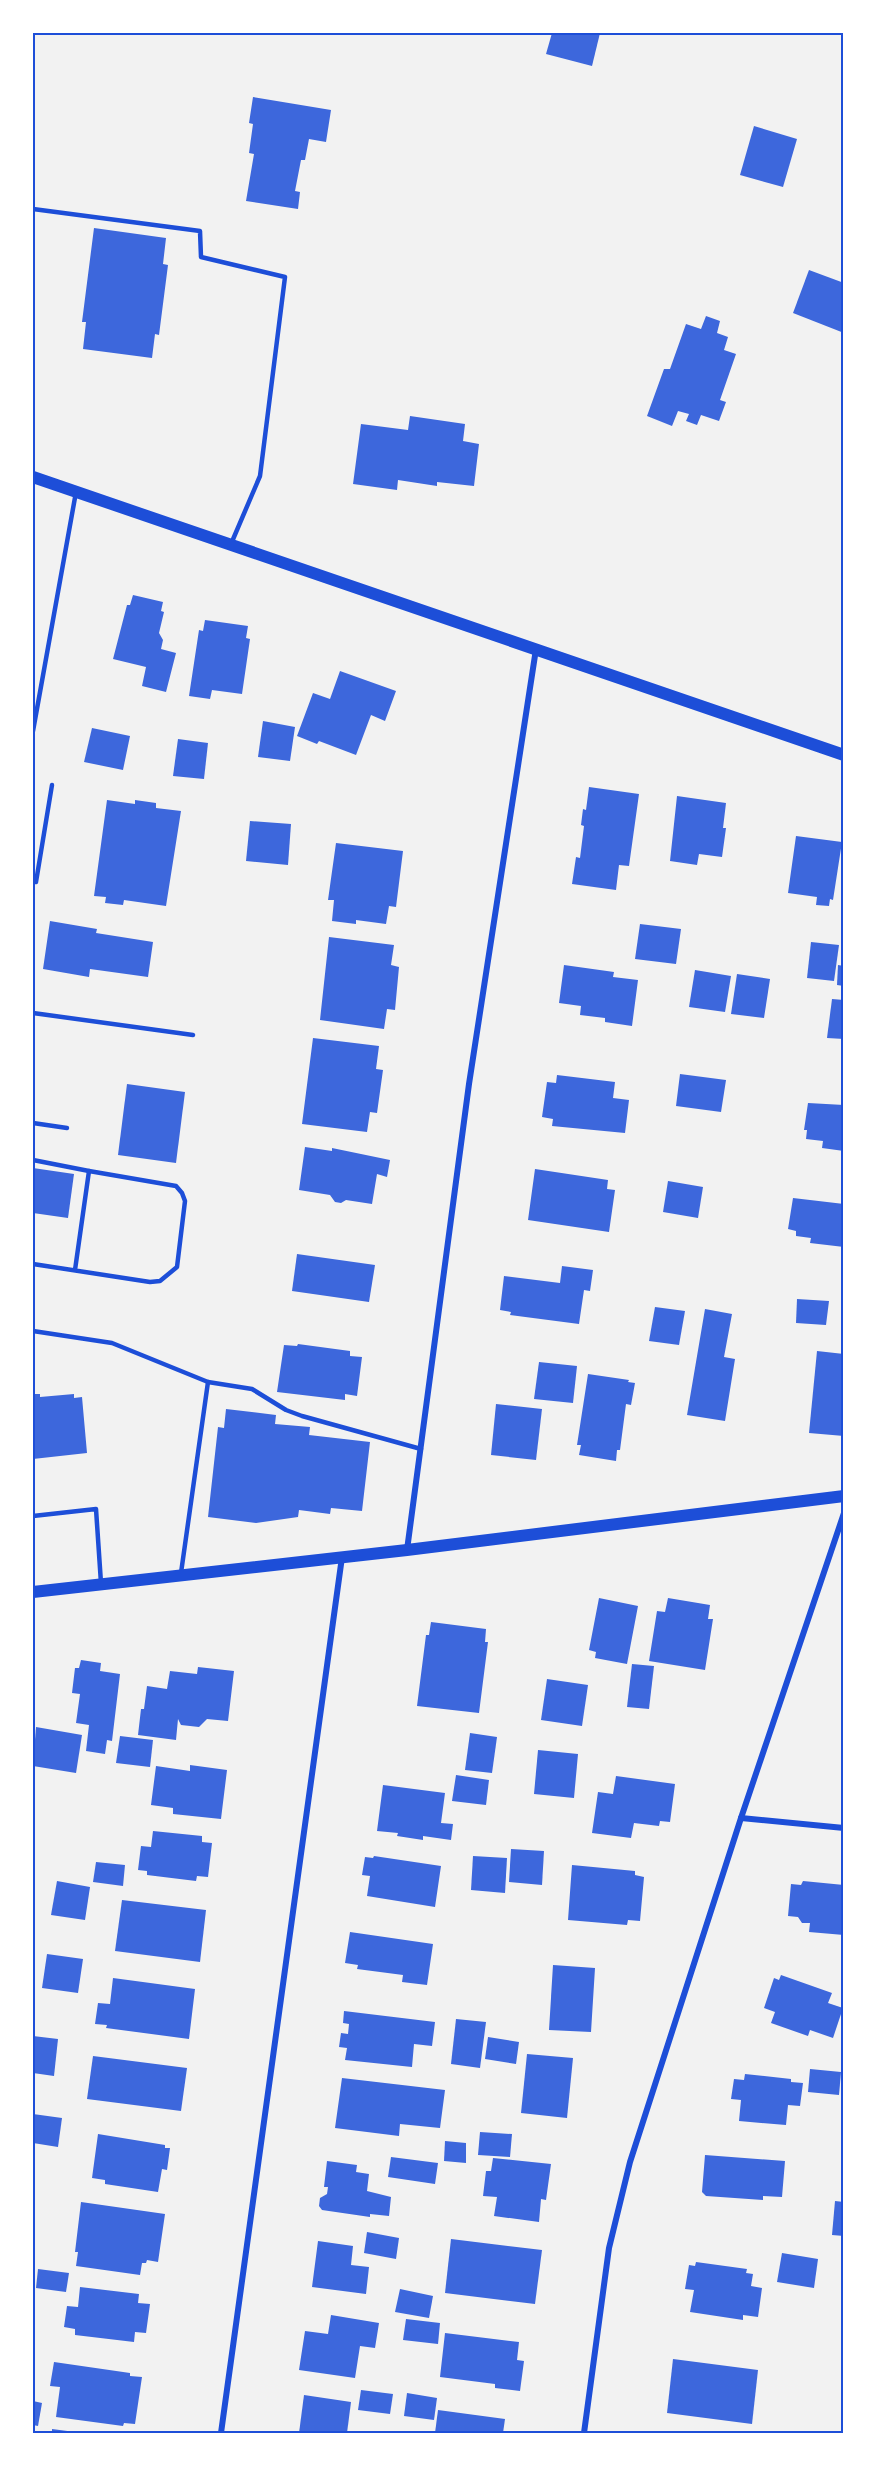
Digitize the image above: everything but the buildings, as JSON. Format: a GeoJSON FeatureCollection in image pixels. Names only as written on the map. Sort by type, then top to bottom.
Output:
{"type":"FeatureCollection","features":[{"type":"Feature","properties":{"kind":"main road"},"geometry":{"type":"LineString","coordinates":[[33,477],[844,755]]}},
{"type":"Feature","properties":{"kind":"main road"},"geometry":{"type":"LineString","coordinates":[[33,1592],[407,1550],[844,1496]]}},
{"type":"Feature","properties":{"kind":"street"},"geometry":{"type":"LineString","coordinates":[[407,1550],[470,1084],[536,649]]}},
{"type":"Feature","properties":{"kind":"street"},"geometry":{"type":"LineString","coordinates":[[585,2433],[609,2248],[618,2205],[741,1818],[844,1513]]}},
{"type":"Feature","properties":{"kind":"street"},"geometry":{"type":"LineString","coordinates":[[221,2433],[342,1557]]}},
{"type":"Feature","properties":{"kind":"street"},"geometry":{"type":"LineString","coordinates":[[741,1818],[844,1828]]}},
{"type":"Feature","properties":{"kind":"lane"},"geometry":{"type":"LineString","coordinates":[[33,209],[200,231],[201,257],[285,277],[260,476],[231,544]]}},
{"type":"Feature","properties":{"kind":"lane"},"geometry":{"type":"LineString","coordinates":[[33,731],[76,492]]}},
{"type":"Feature","properties":{"kind":"lane"},"geometry":{"type":"LineString","coordinates":[[33,881],[36,882],[52,785]]}},
{"type":"Feature","properties":{"kind":"lane"},"geometry":{"type":"LineString","coordinates":[[33,1013],[194,1035]]}},
{"type":"Feature","properties":{"kind":"lane"},"geometry":{"type":"LineString","coordinates":[[33,1123],[67,1128]]}},
{"type":"Feature","properties":{"kind":"lane"},"geometry":{"type":"LineString","coordinates":[[33,1160],[176,1186],[185,1201],[177,1267],[160,1281],[150,1282],[33,1264]]}},
{"type":"Feature","properties":{"kind":"lane"},"geometry":{"type":"LineString","coordinates":[[75,1270],[89,1171]]}},
{"type":"Feature","properties":{"kind":"lane"},"geometry":{"type":"LineString","coordinates":[[33,1331],[112,1343],[208,1382],[252,1389],[286,1410],[421,1449]]}},
{"type":"Feature","properties":{"kind":"lane"},"geometry":{"type":"LineString","coordinates":[[181,1574],[208,1382]]}},
{"type":"Feature","properties":{"kind":"lane"},"geometry":{"type":"LineString","coordinates":[[33,1516],[96,1509],[101,1583]]}}]}
